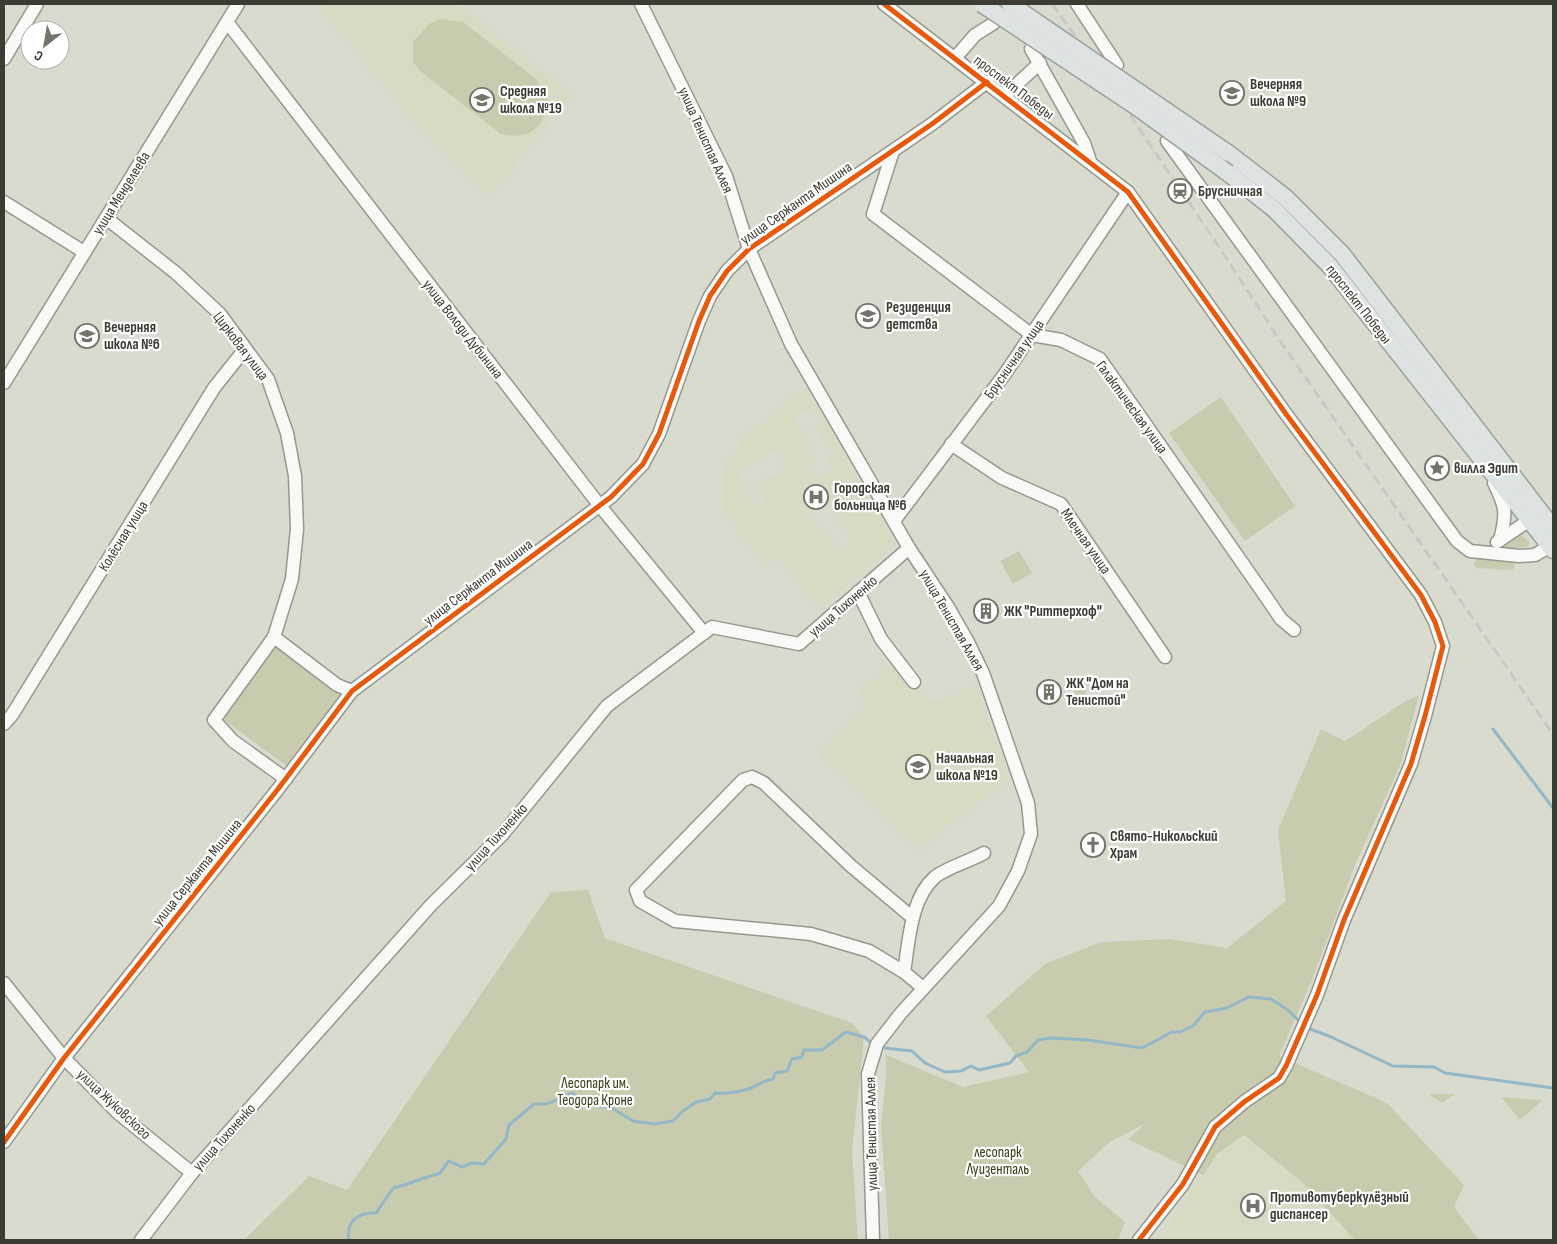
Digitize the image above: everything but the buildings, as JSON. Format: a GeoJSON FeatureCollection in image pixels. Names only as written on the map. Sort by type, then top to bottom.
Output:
{"type":"FeatureCollection","features":[{"type":"Feature","properties":{"kind":"main road","name":"проспект Победы"},"geometry":{"type":"LineString","coordinates":[[982,4],[1137,107],[1274,209],[1329,265],[1490,470],[1536,516],[1553,528]]}},
{"type":"Feature","properties":{"kind":"main road","name":"проспект Победы"},"geometry":{"type":"LineString","coordinates":[[1010,4],[1228,152],[1286,197],[1342,254],[1536,516],[1552,548]]}},
{"type":"Feature","properties":{"kind":"street"},"geometry":{"type":"LineString","coordinates":[[4,58],[37,4]]}},
{"type":"Feature","properties":{"kind":"street","name":"улица Менделеева"},"geometry":{"type":"LineString","coordinates":[[4,383],[238,4]]}},
{"type":"Feature","properties":{"kind":"street","name":"улица Тенистая Аллея"},"geometry":{"type":"LineString","coordinates":[[641,4],[726,176],[748,249],[792,344],[909,548],[948,607],[983,673],[1028,802],[1031,834],[1018,871],[999,906],[900,1012],[877,1044],[868,1074],[873,1240]]}},
{"type":"Feature","properties":{"kind":"street","name":"проспект Победы"},"geometry":{"type":"LineString","coordinates":[[884,4],[1005,95],[1128,192],[1298,430],[1421,595],[1435,622],[1443,646],[1411,764],[1344,920],[1306,1019],[1279,1078],[1244,1102],[1215,1127],[1183,1184],[1139,1240]]}},
{"type":"Feature","properties":{"kind":"street"},"geometry":{"type":"LineString","coordinates":[[1077,4],[1117,65]]}},
{"type":"Feature","properties":{"kind":"street","name":"улица Володи Дубинина"},"geometry":{"type":"LineString","coordinates":[[227,22],[600,506],[704,632]]}},
{"type":"Feature","properties":{"kind":"street","name":"проспект Победы"},"geometry":{"type":"LineString","coordinates":[[955,58],[975,35],[994,23]]}},
{"type":"Feature","properties":{"kind":"street","name":"проспект Победы"},"geometry":{"type":"LineString","coordinates":[[1031,48],[1084,143],[1090,161]]}},
{"type":"Feature","properties":{"kind":"street","name":"проспект Победы"},"geometry":{"type":"LineString","coordinates":[[1005,95],[1040,63]]}},
{"type":"Feature","properties":{"kind":"street","name":"улица Сержанта Мишина"},"geometry":{"type":"LineString","coordinates":[[4,1142],[64,1058],[286,779],[352,691],[600,506],[643,464],[659,434],[699,321],[710,296],[727,271],[748,249],[932,124],[987,82]]}},
{"type":"Feature","properties":{"kind":"street","name":"проспект Победы"},"geometry":{"type":"LineString","coordinates":[[1167,141],[1458,541],[1470,551],[1482,554],[1535,555],[1552,548]]}},
{"type":"Feature","properties":{"kind":"street","name":"Галактическая улица"},"geometry":{"type":"LineString","coordinates":[[893,151],[873,214],[1032,335],[1062,340],[1100,358],[1281,619],[1294,630]]}},
{"type":"Feature","properties":{"kind":"street","name":"Брусничная улица"},"geometry":{"type":"LineString","coordinates":[[894,521],[1032,335],[1128,192]]}},
{"type":"Feature","properties":{"kind":"street"},"geometry":{"type":"LineString","coordinates":[[4,202],[84,252]]}},
{"type":"Feature","properties":{"kind":"street","name":"Цирковая улица"},"geometry":{"type":"LineString","coordinates":[[106,218],[176,273],[220,314],[268,379],[287,433],[295,476],[297,529],[292,579],[274,637],[214,720],[233,741],[286,779]]}},
{"type":"Feature","properties":{"kind":"street","name":"Колёсная улица"},"geometry":{"type":"LineString","coordinates":[[4,724],[12,715],[214,388],[246,349]]}},
{"type":"Feature","properties":{"kind":"street","name":"Млечная улица"},"geometry":{"type":"LineString","coordinates":[[951,444],[1002,478],[1061,504],[1165,657]]}},
{"type":"Feature","properties":{"kind":"street"},"geometry":{"type":"LineString","coordinates":[[1490,470],[1506,514],[1500,540]]}},
{"type":"Feature","properties":{"kind":"street"},"geometry":{"type":"LineString","coordinates":[[1482,554],[1536,516]]}},
{"type":"Feature","properties":{"kind":"street","name":"улица Тихоненко"},"geometry":{"type":"LineString","coordinates":[[141,1240],[192,1173],[431,906],[502,835],[607,706],[712,627],[799,644],[909,548]]}},
{"type":"Feature","properties":{"kind":"street"},"geometry":{"type":"LineString","coordinates":[[858,592],[881,639],[914,682]]}},
{"type":"Feature","properties":{"kind":"street"},"geometry":{"type":"LineString","coordinates":[[274,637],[337,685],[352,691]]}},
{"type":"Feature","properties":{"kind":"street"},"geometry":{"type":"LineString","coordinates":[[913,918],[851,866],[764,783],[752,777],[743,780],[636,890],[640,901],[675,921],[811,934],[869,951],[904,972],[923,988]]}},
{"type":"Feature","properties":{"kind":"street"},"geometry":{"type":"LineString","coordinates":[[904,972],[913,918],[920,896],[935,877],[984,853]]}},
{"type":"Feature","properties":{"kind":"street","name":"улица Жуковского"},"geometry":{"type":"LineString","coordinates":[[4,983],[64,1058],[118,1112],[192,1173]]}},
{"type":"Feature","properties":{"kind":"shaded area","name":"Средняя школа №19"},"geometry":{"type":"Polygon","coordinates":[[[318,4],[457,4],[572,94],[489,198],[399,103],[318,4]]]}},
{"type":"Feature","properties":{"kind":"shaded area","name":"Городская больница №6"},"geometry":{"type":"Polygon","coordinates":[[[806,387],[894,542],[823,610],[776,558],[765,566],[744,540],[722,507],[725,465],[746,436],[806,387]],[[812,408],[795,418],[809,441],[805,444],[816,462],[808,467],[816,480],[833,470],[827,459],[832,455],[815,425],[820,422],[812,408]],[[777,449],[737,472],[746,488],[741,491],[745,498],[749,496],[757,509],[766,503],[756,486],[788,467],[777,449]],[[830,499],[808,513],[816,527],[821,525],[837,551],[852,542],[835,515],[839,512],[830,499]]]}},
{"type":"Feature","properties":{"kind":"shaded area","name":"Начальная школа №19"},"geometry":{"type":"Polygon","coordinates":[[[894,662],[925,700],[941,700],[976,684],[1008,780],[920,849],[818,754],[868,706],[859,692],[894,662]]]}},
{"type":"Feature","properties":{"kind":"shaded area","name":"Противотуберкулёзный диспансер"},"geometry":{"type":"Polygon","coordinates":[[[1244,1135],[1303,1183],[1355,1240],[1158,1240],[1218,1153],[1244,1135]]]}},
{"type":"Feature","properties":{"kind":"green space"},"geometry":{"type":"Polygon","coordinates":[[[439,19],[463,22],[536,79],[548,100],[543,118],[534,130],[520,135],[501,134],[420,71],[413,62],[413,42],[429,24],[439,19]]]}},
{"type":"Feature","properties":{"kind":"green space"},"geometry":{"type":"Polygon","coordinates":[[[1221,397],[1295,506],[1245,541],[1169,433],[1221,397]]]}},
{"type":"Feature","properties":{"kind":"green space"},"geometry":{"type":"Polygon","coordinates":[[[1519,532],[1530,543],[1527,547],[1497,550],[1519,532]]]}},
{"type":"Feature","properties":{"kind":"green space"},"geometry":{"type":"Polygon","coordinates":[[[1019,551],[1032,573],[1013,584],[1000,561],[1019,551]]]}},
{"type":"Feature","properties":{"kind":"green space"},"geometry":{"type":"Polygon","coordinates":[[[1477,559],[1513,561],[1515,567],[1512,570],[1477,568],[1473,565],[1477,559]]]}},
{"type":"Feature","properties":{"kind":"green space"},"geometry":{"type":"Polygon","coordinates":[[[273,644],[342,695],[288,767],[220,717],[273,644]]]}},
{"type":"Feature","properties":{"kind":"green space"},"geometry":{"type":"Polygon","coordinates":[[[1082,685],[1085,686],[1085,696],[1078,697],[1075,696],[1074,689],[1075,686],[1082,685]]]}},
{"type":"Feature","properties":{"kind":"green space","name":"лесопарк Луизенталь"},"geometry":{"type":"Polygon","coordinates":[[[1419,695],[1401,763],[1355,865],[1312,980],[1279,1056],[1387,1103],[1464,1185],[1454,1207],[1479,1240],[1355,1240],[1303,1183],[1244,1135],[1218,1153],[1203,1175],[1128,1139],[1145,1124],[1111,1141],[1078,1171],[1095,1197],[1125,1222],[1118,1240],[889,1240],[881,1126],[886,1077],[886,1055],[963,1087],[1029,1072],[986,1016],[1045,964],[1101,942],[1170,939],[1227,948],[1286,901],[1278,830],[1321,729],[1345,741],[1404,702],[1419,695]]]}},
{"type":"Feature","properties":{"kind":"green space","name":"Лесопарк им. Теодора Кроне"},"geometry":{"type":"Polygon","coordinates":[[[588,890],[605,938],[852,1023],[864,1037],[852,1152],[858,1240],[244,1240],[309,1176],[347,1190],[551,892],[588,890]]]}},
{"type":"Feature","properties":{"kind":"green space"},"geometry":{"type":"Polygon","coordinates":[[[1428,1094],[1455,1094],[1442,1103],[1428,1094]]]}},
{"type":"Feature","properties":{"kind":"green space"},"geometry":{"type":"Polygon","coordinates":[[[1501,1097],[1543,1100],[1520,1120],[1501,1097]]]}},
{"type":"Feature","properties":{"kind":"waterway"},"geometry":{"type":"LineString","coordinates":[[1493,729],[1553,808]]}},
{"type":"Feature","properties":{"kind":"waterway"},"geometry":{"type":"LineString","coordinates":[[885,1048],[912,1051],[925,1063],[945,1072],[961,1071],[971,1066],[979,1070],[1010,1063],[1016,1056],[1027,1052],[1038,1040],[1051,1038],[1088,1040],[1142,1048],[1172,1032],[1180,1032],[1193,1026],[1205,1012],[1227,1008],[1249,997],[1271,999],[1288,1010],[1302,1024]]}},
{"type":"Feature","properties":{"kind":"waterway"},"geometry":{"type":"LineString","coordinates":[[1307,1028],[1329,1036],[1393,1066],[1434,1067],[1445,1073],[1553,1088]]}},
{"type":"Feature","properties":{"kind":"waterway"},"geometry":{"type":"LineString","coordinates":[[349,1240],[351,1223],[359,1216],[376,1213],[393,1188],[439,1174],[449,1161],[462,1167],[472,1163],[484,1164],[506,1139],[509,1125],[534,1104],[547,1104],[572,1093],[591,1105],[612,1108],[633,1121],[655,1124],[673,1121],[684,1110],[696,1102],[710,1099],[715,1093],[743,1091],[773,1079],[775,1073],[787,1071],[792,1059],[802,1057],[804,1050],[822,1050],[846,1032],[864,1037],[873,1044]]}},
{"type":"Feature","properties":{"kind":"railway"},"geometry":{"type":"LineString","coordinates":[[1052,4],[1076,37]]}},
{"type":"Feature","properties":{"kind":"railway"},"geometry":{"type":"LineString","coordinates":[[1130,115],[1278,338],[1553,734]]}},
{"type":"Feature","properties":{"kind":"cycle path"},"geometry":{"type":"LineString","coordinates":[[884,4],[1128,192],[1286,414],[1421,595],[1435,622],[1443,646],[1411,764],[1344,920],[1317,995],[1286,1066],[1279,1078],[1244,1102],[1215,1127],[1183,1184],[1139,1240]]}},
{"type":"Feature","properties":{"kind":"cycle path"},"geometry":{"type":"LineString","coordinates":[[4,1142],[64,1058],[278,789],[352,691],[611,497],[643,464],[659,434],[699,321],[710,296],[727,271],[749,249],[932,124],[987,82]]}},
{"type":"Feature","properties":{"kind":"place","name":"Вечерняя школа №9"},"geometry":{"type":"Point","coordinates":[1232,93]}},
{"type":"Feature","properties":{"kind":"place","name":"Средняя школа №19"},"geometry":{"type":"Point","coordinates":[482,100]}},
{"type":"Feature","properties":{"kind":"place","name":"Брусничная"},"geometry":{"type":"Point","coordinates":[1180,191]}},
{"type":"Feature","properties":{"kind":"place","name":"Резиденция детства"},"geometry":{"type":"Point","coordinates":[868,316]}},
{"type":"Feature","properties":{"kind":"place","name":"Вечерняя школа №6"},"geometry":{"type":"Point","coordinates":[87,336]}},
{"type":"Feature","properties":{"kind":"place","name":"вилла Эдит"},"geometry":{"type":"Point","coordinates":[1437,468]}},
{"type":"Feature","properties":{"kind":"place","name":"Городская больница №6"},"geometry":{"type":"Point","coordinates":[816,497]}},
{"type":"Feature","properties":{"kind":"place","name":"ЖК \"Риттерхоф\""},"geometry":{"type":"Point","coordinates":[986,611]}},
{"type":"Feature","properties":{"kind":"place","name":"ЖК \"Дом на Тенистой\""},"geometry":{"type":"Point","coordinates":[1049,692]}},
{"type":"Feature","properties":{"kind":"place","name":"Начальная школа №19"},"geometry":{"type":"Point","coordinates":[918,767]}},
{"type":"Feature","properties":{"kind":"place","name":"Свято-Никольский Храм"},"geometry":{"type":"Point","coordinates":[1093,845]}},
{"type":"Feature","properties":{"kind":"place","name":"Противотуберкулёзный диспансер"},"geometry":{"type":"Point","coordinates":[1253,1206]}}]}
